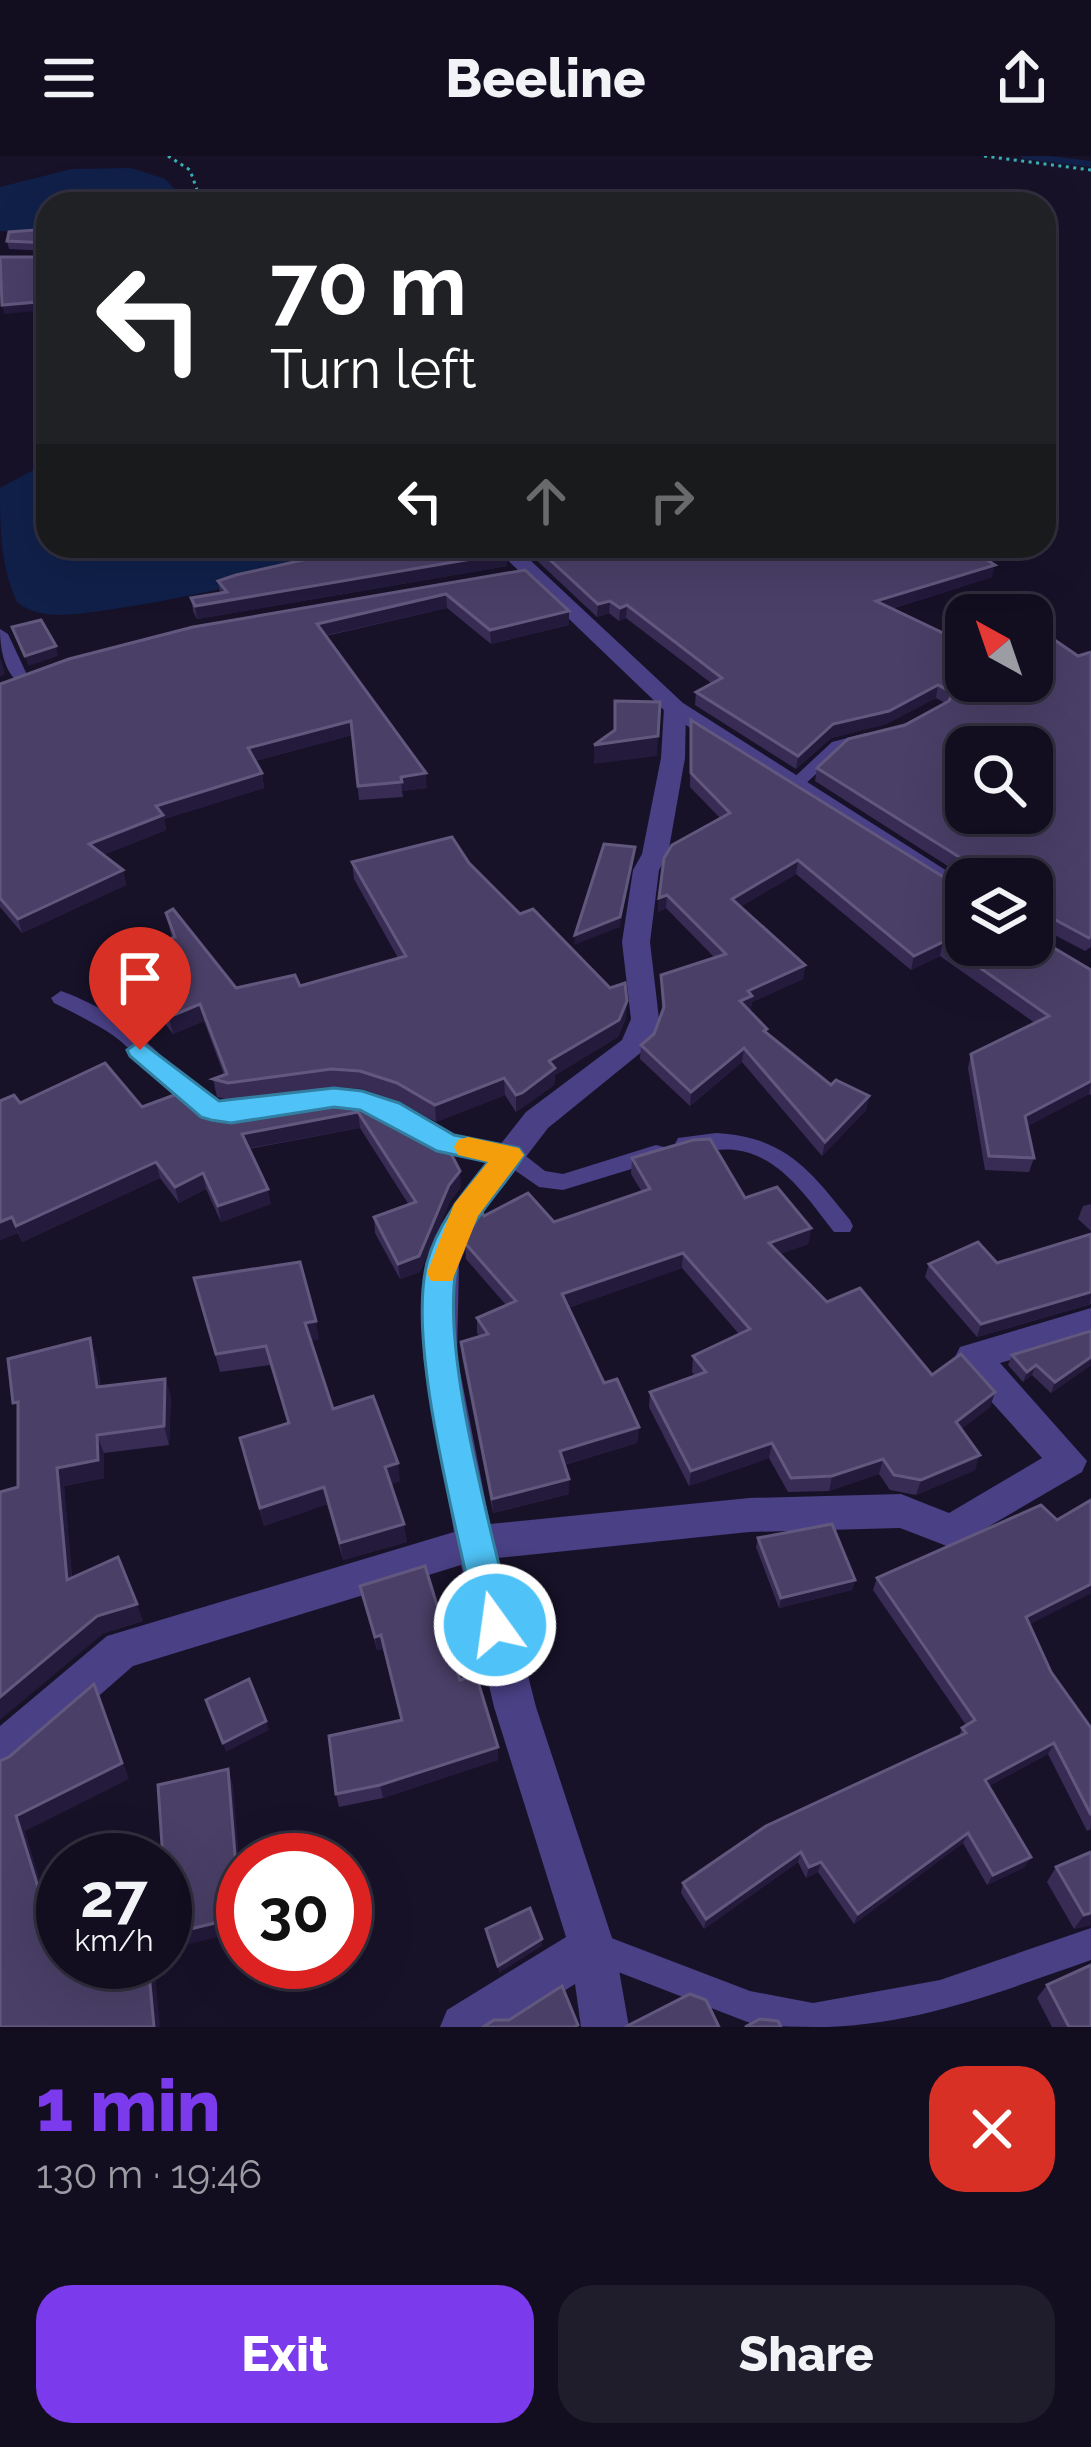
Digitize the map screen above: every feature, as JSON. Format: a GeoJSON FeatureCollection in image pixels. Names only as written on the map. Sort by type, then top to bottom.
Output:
{"type":"FeatureCollection","features":[{"type":"Feature","properties":{"kind":"street"},"geometry":{"type":"LineString","coordinates":[[516,559],[675,708],[945,881]]}},
{"type":"Feature","properties":{"kind":"street"},"geometry":{"type":"LineString","coordinates":[[605,2027],[592,1947],[515,1707],[475,1543],[440,1356],[442,1264],[465,1212],[537,1120],[634,1046],[645,1019],[636,942],[646,870],[655,854],[674,758],[675,708]]}},
{"type":"Feature","properties":{"kind":"street"},"geometry":{"type":"LineString","coordinates":[[0,1754],[121,1650],[475,1543],[749,1515],[901,1511],[952,1531],[1069,1461],[972,1357],[1091,1322]]}},
{"type":"Feature","properties":{"kind":"street"},"geometry":{"type":"LineString","coordinates":[[464,2027],[592,1947]]}},
{"type":"Feature","properties":{"kind":"lane"},"geometry":{"type":"LineString","coordinates":[[0,634],[20,680]]}},
{"type":"Feature","properties":{"kind":"lane"},"geometry":{"type":"LineString","coordinates":[[796,783],[838,745],[894,731]]}},
{"type":"Feature","properties":{"kind":"lane"},"geometry":{"type":"LineString","coordinates":[[61,998],[123,1032],[156,1068],[211,1110],[254,1110]]}},
{"type":"Feature","properties":{"kind":"lane"},"geometry":{"type":"LineString","coordinates":[[334,1098],[389,1110],[447,1144],[509,1155],[539,1179],[563,1182],[691,1143],[747,1142],[791,1162],[842,1226]]}},
{"type":"Feature","properties":{"kind":"lane"},"geometry":{"type":"LineString","coordinates":[[592,1947],[750,2007],[813,2020],[940,1996],[1091,1944]]}},
{"type":"Feature","properties":{"kind":"path"},"geometry":{"type":"LineString","coordinates":[[168,156],[190,170],[198,192]]}},
{"type":"Feature","properties":{"kind":"path"},"geometry":{"type":"LineString","coordinates":[[984,156],[1091,170]]}},
{"type":"Feature","properties":{"kind":"water"},"geometry":{"type":"Polygon","coordinates":[[[131,168],[165,179],[177,192],[36,192],[36,234],[0,231],[0,187],[71,169],[131,168]]]}},
{"type":"Feature","properties":{"kind":"water"},"geometry":{"type":"Polygon","coordinates":[[[36,468],[36,558],[337,558],[170,599],[88,613],[38,612],[17,602],[7,574],[0,488],[36,468]]]}},
{"type":"Feature","properties":{"kind":"building"},"geometry":{"type":"Polygon","coordinates":[[[36,230],[36,242],[7,241],[9,232],[36,230]]]}},
{"type":"Feature","properties":{"kind":"building"},"geometry":{"type":"Polygon","coordinates":[[[0,257],[36,257],[36,302],[2,305],[0,257]]]}},
{"type":"Feature","properties":{"kind":"building"},"geometry":{"type":"Polygon","coordinates":[[[312,558],[478,558],[195,606],[191,598],[227,592],[218,581],[312,558]]]}},
{"type":"Feature","properties":{"kind":"building"},"geometry":{"type":"Polygon","coordinates":[[[548,558],[984,558],[995,565],[876,601],[945,634],[945,689],[938,685],[889,711],[833,724],[798,756],[696,692],[722,678],[627,605],[620,608],[610,601],[598,604],[548,558]]]}},
{"type":"Feature","properties":{"kind":"building"},"geometry":{"type":"Polygon","coordinates":[[[525,570],[569,611],[490,630],[446,594],[317,624],[426,773],[401,777],[402,782],[358,786],[351,721],[248,748],[262,773],[156,806],[163,815],[89,844],[123,870],[18,919],[0,898],[0,684],[69,659],[193,627],[525,570]]]}},
{"type":"Feature","properties":{"kind":"building"},"geometry":{"type":"Polygon","coordinates":[[[41,620],[56,646],[25,656],[12,627],[41,620]]]}},
{"type":"Feature","properties":{"kind":"building"},"geometry":{"type":"Polygon","coordinates":[[[1053,639],[1078,656],[1091,652],[1089,938],[1053,919],[1053,858],[961,858],[817,768],[848,739],[905,725],[947,702],[1053,702],[1053,639]]]}},
{"type":"Feature","properties":{"kind":"building"},"geometry":{"type":"Polygon","coordinates":[[[615,701],[660,702],[658,736],[594,745],[615,730],[615,701]]]}},
{"type":"Feature","properties":{"kind":"building"},"geometry":{"type":"Polygon","coordinates":[[[691,720],[945,878],[945,943],[914,956],[798,860],[732,899],[805,965],[748,991],[752,996],[740,1001],[767,1029],[764,1031],[831,1085],[836,1080],[869,1096],[825,1142],[744,1048],[691,1092],[641,1045],[654,1034],[664,1007],[661,975],[726,954],[667,895],[659,898],[664,858],[672,845],[730,813],[691,773],[691,720]]]}},
{"type":"Feature","properties":{"kind":"building"},"geometry":{"type":"Polygon","coordinates":[[[452,837],[469,863],[520,914],[533,909],[610,988],[625,983],[627,1001],[619,1020],[549,1061],[555,1068],[522,1093],[516,1095],[504,1078],[435,1105],[397,1083],[360,1071],[331,1069],[228,1083],[213,1079],[227,1074],[200,1004],[169,1017],[137,975],[152,969],[139,950],[175,937],[166,913],[173,909],[236,988],[295,975],[300,986],[406,956],[352,862],[452,837]]]}},
{"type":"Feature","properties":{"kind":"building"},"geometry":{"type":"Polygon","coordinates":[[[604,844],[635,847],[620,917],[575,935],[604,844]]]}},
{"type":"Feature","properties":{"kind":"building"},"geometry":{"type":"Polygon","coordinates":[[[1053,947],[1091,970],[1091,1081],[1025,1116],[1034,1158],[989,1156],[971,1054],[1049,1016],[977,966],[1053,966],[1053,947]]]}},
{"type":"Feature","properties":{"kind":"building"},"geometry":{"type":"Polygon","coordinates":[[[105,1063],[142,1107],[185,1091],[205,1106],[227,1110],[332,1094],[358,1096],[444,1140],[460,1171],[449,1185],[419,1256],[398,1264],[374,1217],[416,1202],[358,1112],[242,1134],[268,1189],[218,1206],[203,1173],[175,1187],[156,1162],[16,1226],[12,1217],[0,1222],[0,1101],[14,1095],[20,1103],[105,1063]]]}},
{"type":"Feature","properties":{"kind":"building"},"geometry":{"type":"Polygon","coordinates":[[[710,1139],[745,1198],[777,1187],[811,1228],[769,1243],[827,1302],[860,1288],[932,1375],[961,1354],[995,1392],[956,1422],[980,1455],[921,1480],[894,1475],[883,1459],[832,1476],[791,1478],[772,1443],[691,1471],[650,1392],[706,1372],[693,1356],[750,1329],[683,1253],[562,1294],[604,1383],[617,1379],[639,1427],[560,1451],[569,1479],[492,1499],[461,1342],[488,1334],[477,1318],[516,1301],[465,1243],[480,1209],[484,1216],[528,1193],[554,1222],[650,1189],[632,1158],[710,1139]]]}},
{"type":"Feature","properties":{"kind":"building"},"geometry":{"type":"Polygon","coordinates":[[[1091,1234],[1091,1292],[981,1324],[929,1264],[978,1242],[997,1263],[1091,1234]]]}},
{"type":"Feature","properties":{"kind":"building"},"geometry":{"type":"Polygon","coordinates":[[[300,1262],[316,1321],[305,1323],[333,1409],[373,1396],[398,1463],[385,1467],[404,1524],[340,1543],[324,1487],[260,1508],[240,1438],[289,1423],[266,1346],[216,1354],[194,1278],[300,1262]]]}},
{"type":"Feature","properties":{"kind":"building"},"geometry":{"type":"Polygon","coordinates":[[[1091,1331],[1091,1357],[1055,1382],[1036,1365],[1027,1372],[1012,1355],[1091,1331]]]}},
{"type":"Feature","properties":{"kind":"building"},"geometry":{"type":"Polygon","coordinates":[[[90,1338],[97,1387],[165,1379],[164,1426],[97,1435],[98,1460],[57,1468],[67,1580],[118,1557],[137,1604],[97,1616],[0,1697],[0,1492],[18,1487],[18,1402],[13,1403],[8,1359],[90,1338]]]}},
{"type":"Feature","properties":{"kind":"building"},"geometry":{"type":"Polygon","coordinates":[[[1091,1500],[1091,1584],[1026,1617],[1051,1672],[1091,1728],[1091,1815],[1054,1743],[985,1780],[1031,1857],[993,1875],[968,1833],[858,1914],[821,1862],[809,1867],[801,1852],[706,1919],[683,1883],[766,1826],[966,1733],[962,1728],[975,1720],[877,1578],[1041,1505],[1057,1520],[1091,1500]]]}},
{"type":"Feature","properties":{"kind":"building"},"geometry":{"type":"Polygon","coordinates":[[[832,1524],[855,1580],[781,1598],[758,1538],[832,1524]]]}},
{"type":"Feature","properties":{"kind":"building"},"geometry":{"type":"Polygon","coordinates":[[[425,1566],[460,1680],[476,1675],[498,1747],[380,1785],[336,1794],[329,1736],[402,1720],[381,1635],[375,1637],[360,1586],[425,1566]]]}},
{"type":"Feature","properties":{"kind":"building"},"geometry":{"type":"Polygon","coordinates":[[[249,1679],[266,1721],[223,1743],[206,1700],[249,1679]]]}},
{"type":"Feature","properties":{"kind":"building"},"geometry":{"type":"Polygon","coordinates":[[[94,1684],[122,1763],[16,1816],[36,1880],[36,1989],[150,1989],[154,2027],[0,2027],[0,1761],[94,1684]]]}},
{"type":"Feature","properties":{"kind":"building"},"geometry":{"type":"Polygon","coordinates":[[[228,1769],[233,1833],[216,1833],[216,1923],[192,1929],[192,1833],[161,1833],[158,1785],[228,1769]]]}},
{"type":"Feature","properties":{"kind":"building"},"geometry":{"type":"Polygon","coordinates":[[[1091,1852],[1091,1913],[1084,1915],[1056,1867],[1091,1852]]]}},
{"type":"Feature","properties":{"kind":"building"},"geometry":{"type":"Polygon","coordinates":[[[530,1908],[542,1939],[498,1966],[486,1929],[530,1908]]]}},
{"type":"Feature","properties":{"kind":"building"},"geometry":{"type":"Polygon","coordinates":[[[1091,1965],[1091,2027],[1069,2027],[1047,1985],[1091,1965]]]}},
{"type":"Feature","properties":{"kind":"building"},"geometry":{"type":"Polygon","coordinates":[[[562,1986],[578,2025],[483,2027],[494,2020],[509,2020],[562,1986]]]}},
{"type":"Feature","properties":{"kind":"building"},"geometry":{"type":"Polygon","coordinates":[[[690,1994],[706,2000],[719,2027],[625,2027],[690,1994]]]}},
{"type":"Feature","properties":{"kind":"building"},"geometry":{"type":"Polygon","coordinates":[[[760,2019],[778,2021],[781,2027],[745,2027],[760,2019]]]}},
{"type":"Feature","properties":{"kind":"waterway"},"geometry":{"type":"LineString","coordinates":[[1024,156],[1091,164]]}},
{"type":"Feature","properties":{"kind":"slow traffic"},"geometry":{"type":"LineString","coordinates":[[442,1273],[465,1212],[509,1155],[468,1147]]}},
{"type":"Feature","properties":{"kind":"route"},"geometry":{"type":"LineString","coordinates":[[140,1050],[211,1110],[231,1113],[334,1098],[362,1101],[389,1110],[447,1144],[509,1155],[465,1212],[442,1264],[440,1356],[495,1625]]}}]}
